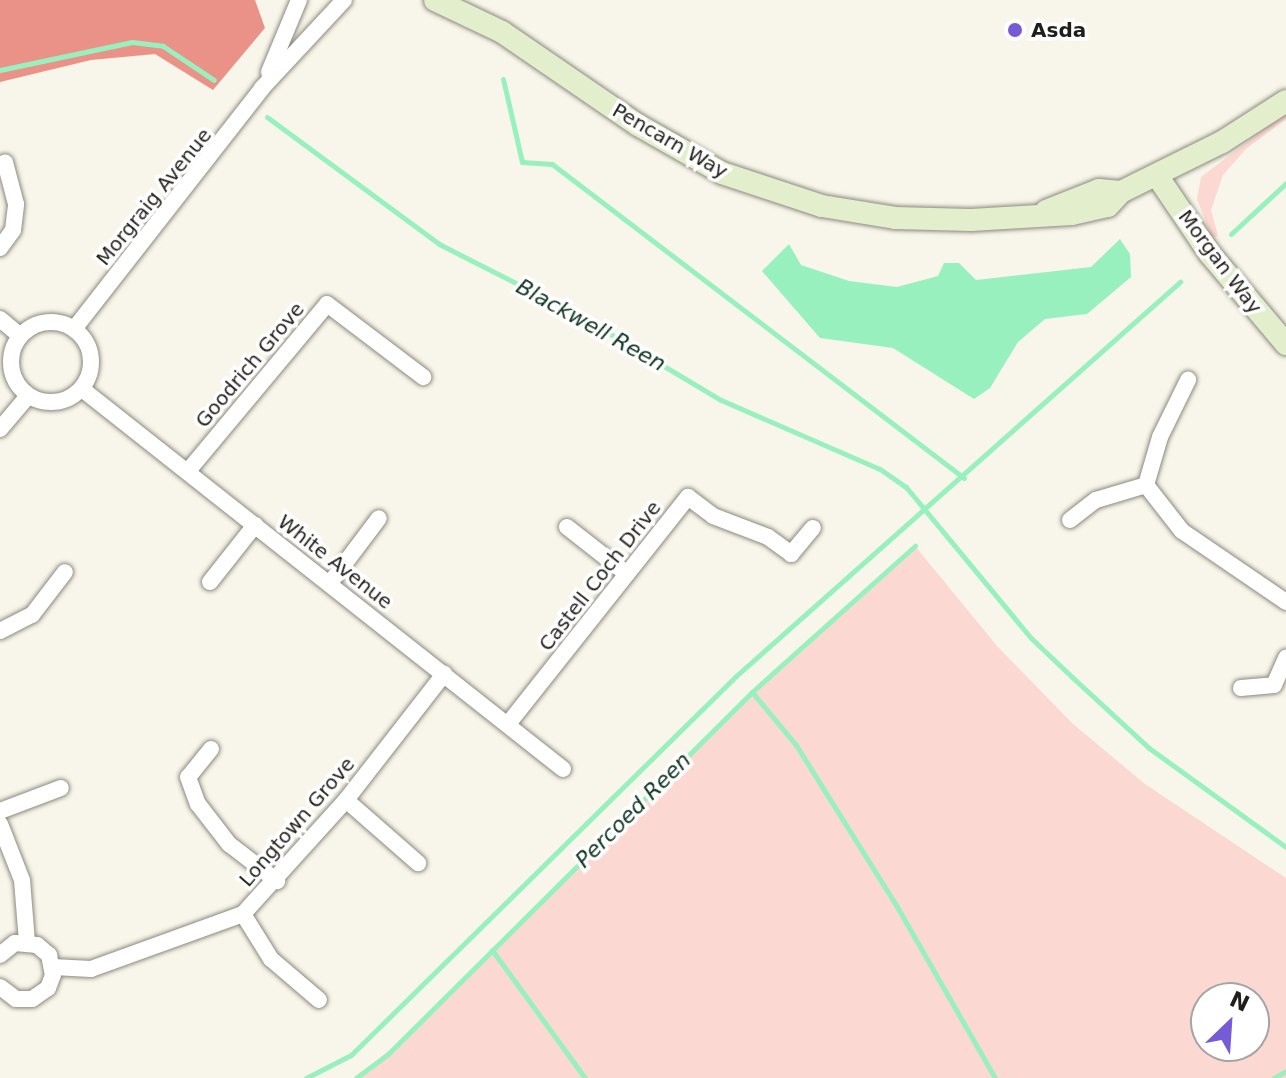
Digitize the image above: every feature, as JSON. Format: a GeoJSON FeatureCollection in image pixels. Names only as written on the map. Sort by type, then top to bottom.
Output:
{"type":"FeatureCollection","features":[{"type":"Feature","properties":{"kind":"street","name":"Morgraig Avenue"},"geometry":{"type":"LineString","coordinates":[[262,88],[299,0]]}},
{"type":"Feature","properties":{"kind":"street","name":"Morgraig Avenue"},"geometry":{"type":"LineString","coordinates":[[74,329],[262,88],[344,0]]}},
{"type":"Feature","properties":{"kind":"street","name":"Pencarn Way"},"geometry":{"type":"LineString","coordinates":[[435,0],[502,32],[669,145],[756,187],[822,206],[895,218],[971,220],[1045,212],[1099,190],[1121,192],[1158,177],[1286,101]]}},
{"type":"Feature","properties":{"kind":"street","name":"Pencarn Way"},"geometry":{"type":"LineString","coordinates":[[470,0],[502,32]]}},
{"type":"Feature","properties":{"kind":"street"},"geometry":{"type":"LineString","coordinates":[[0,248],[13,230],[16,204],[5,162]]}},
{"type":"Feature","properties":{"kind":"street","name":"Morgan Way"},"geometry":{"type":"LineString","coordinates":[[1158,177],[1210,254],[1286,344]]}},
{"type":"Feature","properties":{"kind":"street","name":"Goodrich Grove"},"geometry":{"type":"LineString","coordinates":[[188,471],[327,304],[423,377]]}},
{"type":"Feature","properties":{"kind":"street"},"geometry":{"type":"LineString","coordinates":[[0,319],[20,336]]}},
{"type":"Feature","properties":{"kind":"street"},"geometry":{"type":"LineString","coordinates":[[41,322],[74,329],[87,342],[92,366],[82,389],[68,400],[52,404],[28,396],[13,378],[9,364],[20,336],[41,322]]}},
{"type":"Feature","properties":{"kind":"street"},"geometry":{"type":"LineString","coordinates":[[1146,485],[1160,437],[1188,380]]}},
{"type":"Feature","properties":{"kind":"street","name":"White Avenue"},"geometry":{"type":"LineString","coordinates":[[82,389],[563,769]]}},
{"type":"Feature","properties":{"kind":"street"},"geometry":{"type":"LineString","coordinates":[[0,429],[28,396]]}},
{"type":"Feature","properties":{"kind":"street"},"geometry":{"type":"LineString","coordinates":[[1070,520],[1096,500],[1146,485]]}},
{"type":"Feature","properties":{"kind":"street"},"geometry":{"type":"LineString","coordinates":[[1146,485],[1182,531],[1286,602]]}},
{"type":"Feature","properties":{"kind":"street","name":"Castell Coch Drive"},"geometry":{"type":"LineString","coordinates":[[508,724],[688,497],[713,516],[768,537],[791,554],[813,528]]}},
{"type":"Feature","properties":{"kind":"street"},"geometry":{"type":"LineString","coordinates":[[330,583],[379,518]]}},
{"type":"Feature","properties":{"kind":"street"},"geometry":{"type":"LineString","coordinates":[[210,582],[255,525]]}},
{"type":"Feature","properties":{"kind":"street"},"geometry":{"type":"LineString","coordinates":[[567,527],[627,574]]}},
{"type":"Feature","properties":{"kind":"street"},"geometry":{"type":"LineString","coordinates":[[0,631],[32,615],[65,572]]}},
{"type":"Feature","properties":{"kind":"street"},"geometry":{"type":"LineString","coordinates":[[1241,688],[1274,685],[1286,658]]}},
{"type":"Feature","properties":{"kind":"street","name":"Longtown Grove"},"geometry":{"type":"LineString","coordinates":[[53,967],[91,969],[243,914],[277,881],[346,800],[444,674]]}},
{"type":"Feature","properties":{"kind":"street"},"geometry":{"type":"LineString","coordinates":[[211,749],[188,777],[198,804],[229,844],[277,881]]}},
{"type":"Feature","properties":{"kind":"street"},"geometry":{"type":"LineString","coordinates":[[0,811],[61,788]]}},
{"type":"Feature","properties":{"kind":"street"},"geometry":{"type":"LineString","coordinates":[[346,800],[418,863]]}},
{"type":"Feature","properties":{"kind":"street"},"geometry":{"type":"LineString","coordinates":[[0,824],[22,880],[27,942]]}},
{"type":"Feature","properties":{"kind":"street"},"geometry":{"type":"LineString","coordinates":[[243,914],[271,959],[319,1000]]}},
{"type":"Feature","properties":{"kind":"street"},"geometry":{"type":"LineString","coordinates":[[0,955],[15,943],[27,942],[42,948],[53,967],[51,983],[40,996],[16,999],[1,990]]}},
{"type":"Feature","properties":{"kind":"shaded area"},"geometry":{"type":"Polygon","coordinates":[[[0,0],[255,0],[265,28],[213,90],[155,54],[91,60],[0,82],[0,0]]]}},
{"type":"Feature","properties":{"kind":"shaded area"},"geometry":{"type":"Polygon","coordinates":[[[1286,113],[1286,119],[1246,149],[1223,175],[1211,210],[1218,236],[1212,238],[1197,199],[1201,177],[1286,113]]]}},
{"type":"Feature","properties":{"kind":"shaded area"},"geometry":{"type":"Polygon","coordinates":[[[1120,239],[1130,254],[1131,277],[1087,314],[1045,319],[1018,342],[990,388],[974,399],[893,348],[820,338],[762,271],[789,244],[801,265],[849,281],[897,287],[938,276],[944,263],[959,263],[976,280],[1091,267],[1120,239]]]}},
{"type":"Feature","properties":{"kind":"shaded area"},"geometry":{"type":"Polygon","coordinates":[[[915,546],[997,646],[1072,723],[1145,784],[1286,878],[1286,1078],[356,1078],[388,1054],[752,692],[915,546]]]}},
{"type":"Feature","properties":{"kind":"waterway","name":"Blackwell Reen"},"geometry":{"type":"LineString","coordinates":[[0,70],[132,42],[163,46],[214,80]]}},
{"type":"Feature","properties":{"kind":"waterway"},"geometry":{"type":"LineString","coordinates":[[503,79],[522,162],[552,164],[964,478]]}},
{"type":"Feature","properties":{"kind":"waterway","name":"Blackwell Reen"},"geometry":{"type":"LineString","coordinates":[[267,117],[439,244],[575,313],[721,400],[880,469],[906,487],[1031,638],[1072,677],[1149,748],[1286,847]]}},
{"type":"Feature","properties":{"kind":"waterway"},"geometry":{"type":"LineString","coordinates":[[1231,234],[1286,183]]}},
{"type":"Feature","properties":{"kind":"waterway"},"geometry":{"type":"LineString","coordinates":[[306,1078],[351,1055],[736,676],[1180,282]]}},
{"type":"Feature","properties":{"kind":"waterway","name":"Percoed Reen"},"geometry":{"type":"LineString","coordinates":[[356,1078],[388,1054],[752,692],[915,546]]}},
{"type":"Feature","properties":{"kind":"waterway"},"geometry":{"type":"LineString","coordinates":[[752,692],[796,745],[896,905],[995,1078]]}},
{"type":"Feature","properties":{"kind":"waterway"},"geometry":{"type":"LineString","coordinates":[[492,950],[585,1078]]}},
{"type":"Feature","properties":{"kind":"waterway"},"geometry":{"type":"LineString","coordinates":[[1274,1078],[1286,1071]]}},
{"type":"Feature","properties":{"kind":"place","name":"Asda"},"geometry":{"type":"Point","coordinates":[1015,30]}}]}
